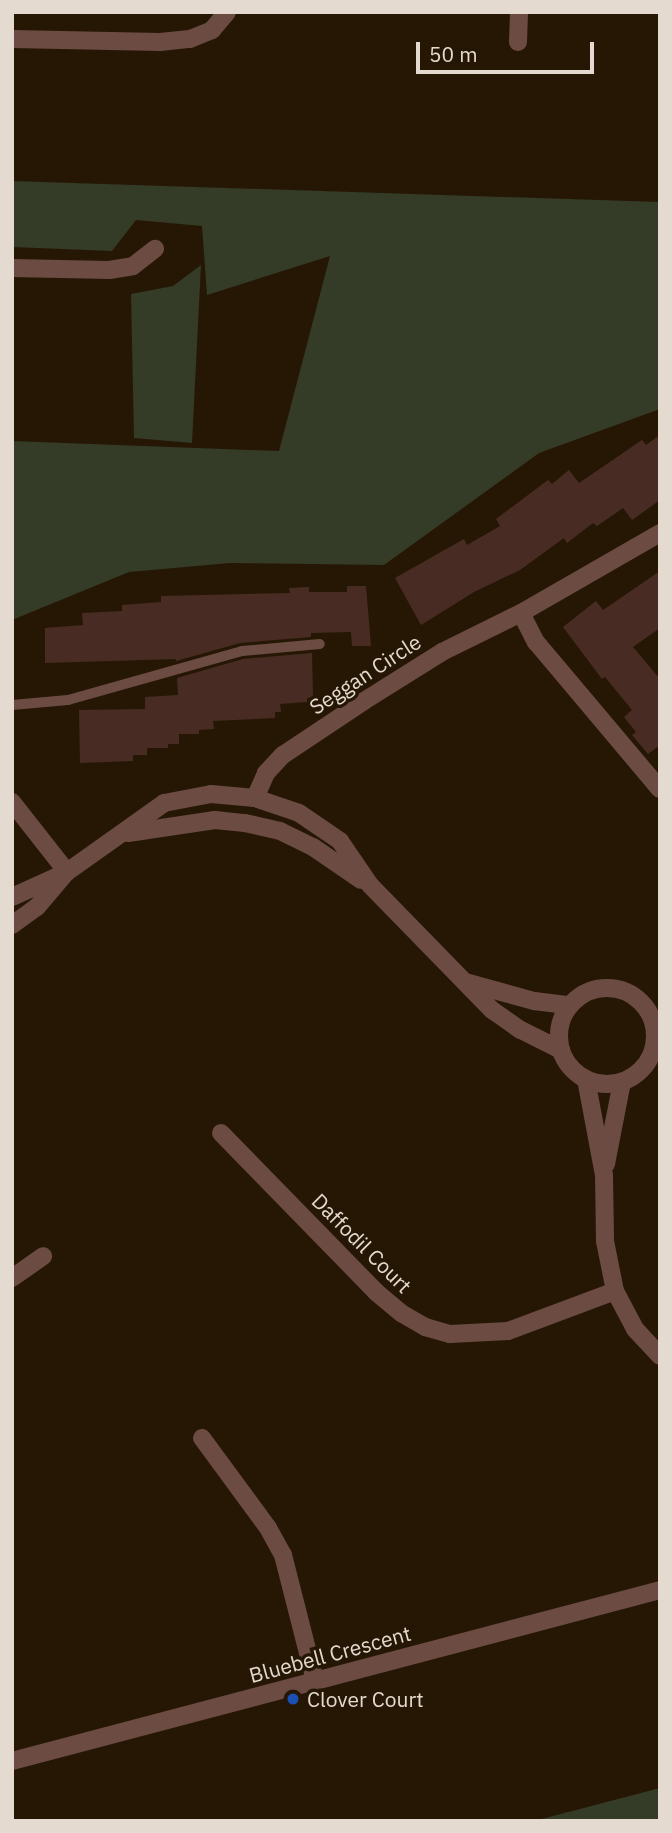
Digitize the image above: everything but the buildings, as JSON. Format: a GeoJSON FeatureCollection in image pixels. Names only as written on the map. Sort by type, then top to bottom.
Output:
{"type":"FeatureCollection","features":[{"type":"Feature","properties":{"kind":"street"},"geometry":{"type":"LineString","coordinates":[[12,39],[160,42],[190,39],[212,30],[227,12]]}},
{"type":"Feature","properties":{"kind":"street"},"geometry":{"type":"LineString","coordinates":[[518,42],[519,12]]}},
{"type":"Feature","properties":{"kind":"street"},"geometry":{"type":"LineString","coordinates":[[12,268],[109,270],[133,266],[155,249]]}},
{"type":"Feature","properties":{"kind":"street","name":"Seggan Circle"},"geometry":{"type":"LineString","coordinates":[[256,798],[266,773],[283,755],[442,652],[521,613],[660,533]]}},
{"type":"Feature","properties":{"kind":"street"},"geometry":{"type":"LineString","coordinates":[[521,613],[536,642],[660,789]]}},
{"type":"Feature","properties":{"kind":"street"},"geometry":{"type":"LineString","coordinates":[[12,897],[67,872],[164,803],[211,794],[256,798],[299,813],[340,841],[370,885],[492,1010],[521,1030],[561,1050]]}},
{"type":"Feature","properties":{"kind":"street"},"geometry":{"type":"LineString","coordinates":[[12,802],[67,872]]}},
{"type":"Feature","properties":{"kind":"street"},"geometry":{"type":"LineString","coordinates":[[123,834],[215,820],[245,823],[280,831],[313,847],[370,885]]}},
{"type":"Feature","properties":{"kind":"street"},"geometry":{"type":"LineString","coordinates":[[12,925],[37,907],[67,872]]}},
{"type":"Feature","properties":{"kind":"street"},"geometry":{"type":"LineString","coordinates":[[466,982],[534,1001],[569,1006]]}},
{"type":"Feature","properties":{"kind":"street"},"geometry":{"type":"LineString","coordinates":[[605,987],[632,993],[655,1012],[656,1054],[644,1068],[622,1082],[598,1083],[586,1079],[575,1072],[561,1050],[560,1027],[569,1006],[579,996],[605,987]]}},
{"type":"Feature","properties":{"kind":"street"},"geometry":{"type":"LineString","coordinates":[[586,1079],[604,1175],[605,1241],[615,1291],[635,1329],[660,1356]]}},
{"type":"Feature","properties":{"kind":"street"},"geometry":{"type":"LineString","coordinates":[[604,1175],[622,1082]]}},
{"type":"Feature","properties":{"kind":"street","name":"Daffodil Court"},"geometry":{"type":"LineString","coordinates":[[222,1133],[376,1292],[401,1313],[425,1326],[450,1334],[508,1331],[615,1291]]}},
{"type":"Feature","properties":{"kind":"street"},"geometry":{"type":"LineString","coordinates":[[12,1278],[43,1256]]}},
{"type":"Feature","properties":{"kind":"street"},"geometry":{"type":"LineString","coordinates":[[202,1437],[268,1528],[283,1555],[315,1681]]}},
{"type":"Feature","properties":{"kind":"street","name":"Bluebell Crescent"},"geometry":{"type":"LineString","coordinates":[[12,1761],[660,1590]]}},
{"type":"Feature","properties":{"kind":"lane"},"geometry":{"type":"LineString","coordinates":[[12,705],[68,700],[242,651],[320,644]]}},
{"type":"Feature","properties":{"kind":"green space"},"geometry":{"type":"Polygon","coordinates":[[[12,181],[660,202],[660,409],[539,453],[384,565],[230,563],[129,572],[12,620],[12,441],[279,451],[330,256],[207,295],[202,226],[136,220],[112,251],[12,247],[12,181]]]}},
{"type":"Feature","properties":{"kind":"green space"},"geometry":{"type":"Polygon","coordinates":[[[201,265],[192,443],[134,438],[131,294],[173,286],[201,265]]]}},
{"type":"Feature","properties":{"kind":"green space"},"geometry":{"type":"Polygon","coordinates":[[[660,1788],[660,1821],[534,1821],[660,1788]]]}},
{"type":"Feature","properties":{"kind":"place","name":"Clover Court"},"geometry":{"type":"Point","coordinates":[293,1699]}}]}
